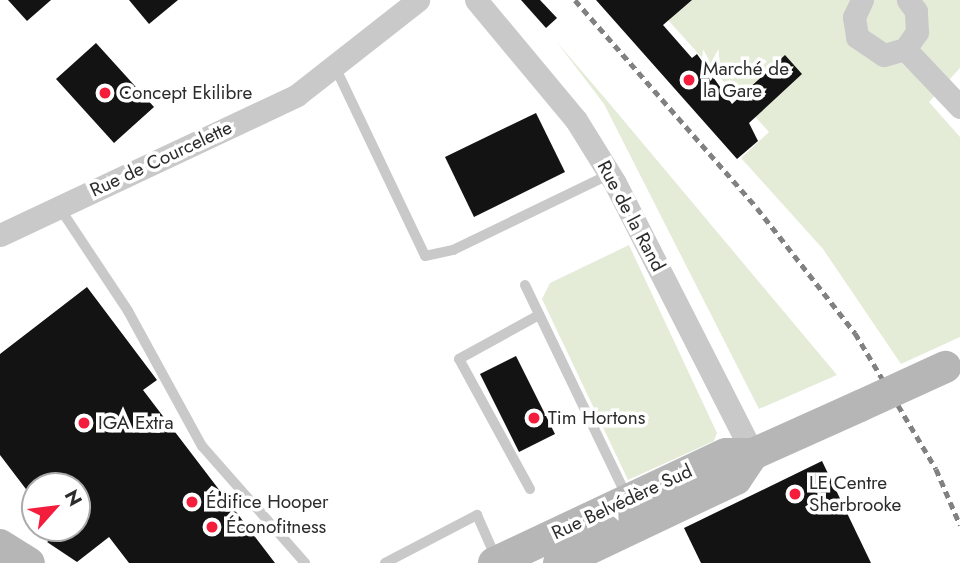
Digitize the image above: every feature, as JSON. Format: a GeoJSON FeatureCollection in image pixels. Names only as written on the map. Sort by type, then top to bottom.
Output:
{"type":"FeatureCollection","features":[{"type":"Feature","properties":{"kind":"main road","name":"Rue Belvédère Sud"},"geometry":{"type":"LineString","coordinates":[[496,562],[726,454],[752,454],[952,364]]}},
{"type":"Feature","properties":{"kind":"main road","name":"Rue Belvédère Sud"},"geometry":{"type":"LineString","coordinates":[[559,563],[736,479],[752,454]]}},
{"type":"Feature","properties":{"kind":"main road"},"geometry":{"type":"LineString","coordinates":[[0,545],[29,563]]}},
{"type":"Feature","properties":{"kind":"street","name":"Rue de Courcelette"},"geometry":{"type":"LineString","coordinates":[[0,235],[298,95],[336,69],[418,0]]}},
{"type":"Feature","properties":{"kind":"street","name":"Rue de la Rand"},"geometry":{"type":"LineString","coordinates":[[476,0],[576,120],[610,174],[752,454]]}},
{"type":"Feature","properties":{"kind":"street"},"geometry":{"type":"LineString","coordinates":[[862,0],[853,27],[863,46],[884,55],[905,49],[918,22],[908,0]]}},
{"type":"Feature","properties":{"kind":"street"},"geometry":{"type":"LineString","coordinates":[[905,49],[960,107]]}},
{"type":"Feature","properties":{"kind":"lane"},"geometry":{"type":"LineString","coordinates":[[336,69],[425,256],[453,250],[610,174]]}},
{"type":"Feature","properties":{"kind":"lane"},"geometry":{"type":"LineString","coordinates":[[59,207],[128,311],[202,446],[305,563]]}},
{"type":"Feature","properties":{"kind":"lane"},"geometry":{"type":"LineString","coordinates":[[525,285],[628,499]]}},
{"type":"Feature","properties":{"kind":"lane"},"geometry":{"type":"LineString","coordinates":[[530,489],[459,359],[539,315]]}},
{"type":"Feature","properties":{"kind":"lane"},"geometry":{"type":"LineString","coordinates":[[385,563],[477,515],[496,562]]}},
{"type":"Feature","properties":{"kind":"green space"},"geometry":{"type":"Polygon","coordinates":[[[650,0],[960,0],[960,68],[929,102],[960,137],[960,337],[901,364],[823,249],[741,158],[769,132],[650,0]]]}},
{"type":"Feature","properties":{"kind":"green space"},"geometry":{"type":"Polygon","coordinates":[[[556,41],[837,375],[759,409],[604,104],[556,41]]]}},
{"type":"Feature","properties":{"kind":"green space"},"geometry":{"type":"Polygon","coordinates":[[[629,245],[717,433],[714,441],[628,480],[542,299],[550,283],[629,245]]]}},
{"type":"Feature","properties":{"kind":"building"},"geometry":{"type":"Polygon","coordinates":[[[8,0],[51,0],[27,21],[8,0]]]}},
{"type":"Feature","properties":{"kind":"building"},"geometry":{"type":"Polygon","coordinates":[[[129,0],[178,0],[149,24],[129,0]]]}},
{"type":"Feature","properties":{"kind":"building"},"geometry":{"type":"Polygon","coordinates":[[[521,0],[540,0],[557,18],[546,28],[521,0]]]}},
{"type":"Feature","properties":{"kind":"building","name":"Marché de la Gare"},"geometry":{"type":"Polygon","coordinates":[[[596,0],[692,0],[663,25],[692,58],[697,54],[732,104],[785,55],[802,74],[749,123],[758,141],[737,159],[596,0]]]}},
{"type":"Feature","properties":{"kind":"building","name":"Concept Ekilibre"},"geometry":{"type":"Polygon","coordinates":[[[96,43],[154,107],[114,143],[56,79],[96,43]]]}},
{"type":"Feature","properties":{"kind":"building"},"geometry":{"type":"Polygon","coordinates":[[[536,113],[565,172],[474,217],[445,157],[536,113]]]}},
{"type":"Feature","properties":{"kind":"building","name":"IGA Extra"},"geometry":{"type":"Polygon","coordinates":[[[87,287],[157,380],[143,390],[275,563],[129,563],[109,537],[77,562],[47,542],[91,542],[91,472],[21,472],[21,483],[0,455],[0,354],[87,287]]]}},
{"type":"Feature","properties":{"kind":"building"},"geometry":{"type":"Polygon","coordinates":[[[516,356],[555,434],[519,452],[480,374],[516,356]]]}},
{"type":"Feature","properties":{"kind":"building","name":"LE Centre Sherbrooke"},"geometry":{"type":"Polygon","coordinates":[[[822,461],[871,563],[701,563],[684,528],[822,461]]]}},
{"type":"Feature","properties":{"kind":"railway"},"geometry":{"type":"LineString","coordinates":[[575,0],[757,208],[855,333],[936,469],[960,525]]}},
{"type":"Feature","properties":{"kind":"place","name":"Marché de la Gare"},"geometry":{"type":"Point","coordinates":[689,80]}},
{"type":"Feature","properties":{"kind":"place","name":"Concept Ekilibre"},"geometry":{"type":"Point","coordinates":[105,93]}},
{"type":"Feature","properties":{"kind":"place","name":"Tim Hortons"},"geometry":{"type":"Point","coordinates":[534,418]}},
{"type":"Feature","properties":{"kind":"place","name":"IGA Extra"},"geometry":{"type":"Point","coordinates":[84,423]}},
{"type":"Feature","properties":{"kind":"place","name":"LE Centre Sherbrooke"},"geometry":{"type":"Point","coordinates":[795,494]}},
{"type":"Feature","properties":{"kind":"place","name":"Édifice Hooper"},"geometry":{"type":"Point","coordinates":[192,502]}},
{"type":"Feature","properties":{"kind":"place","name":"Éconofitness"},"geometry":{"type":"Point","coordinates":[212,527]}}]}
